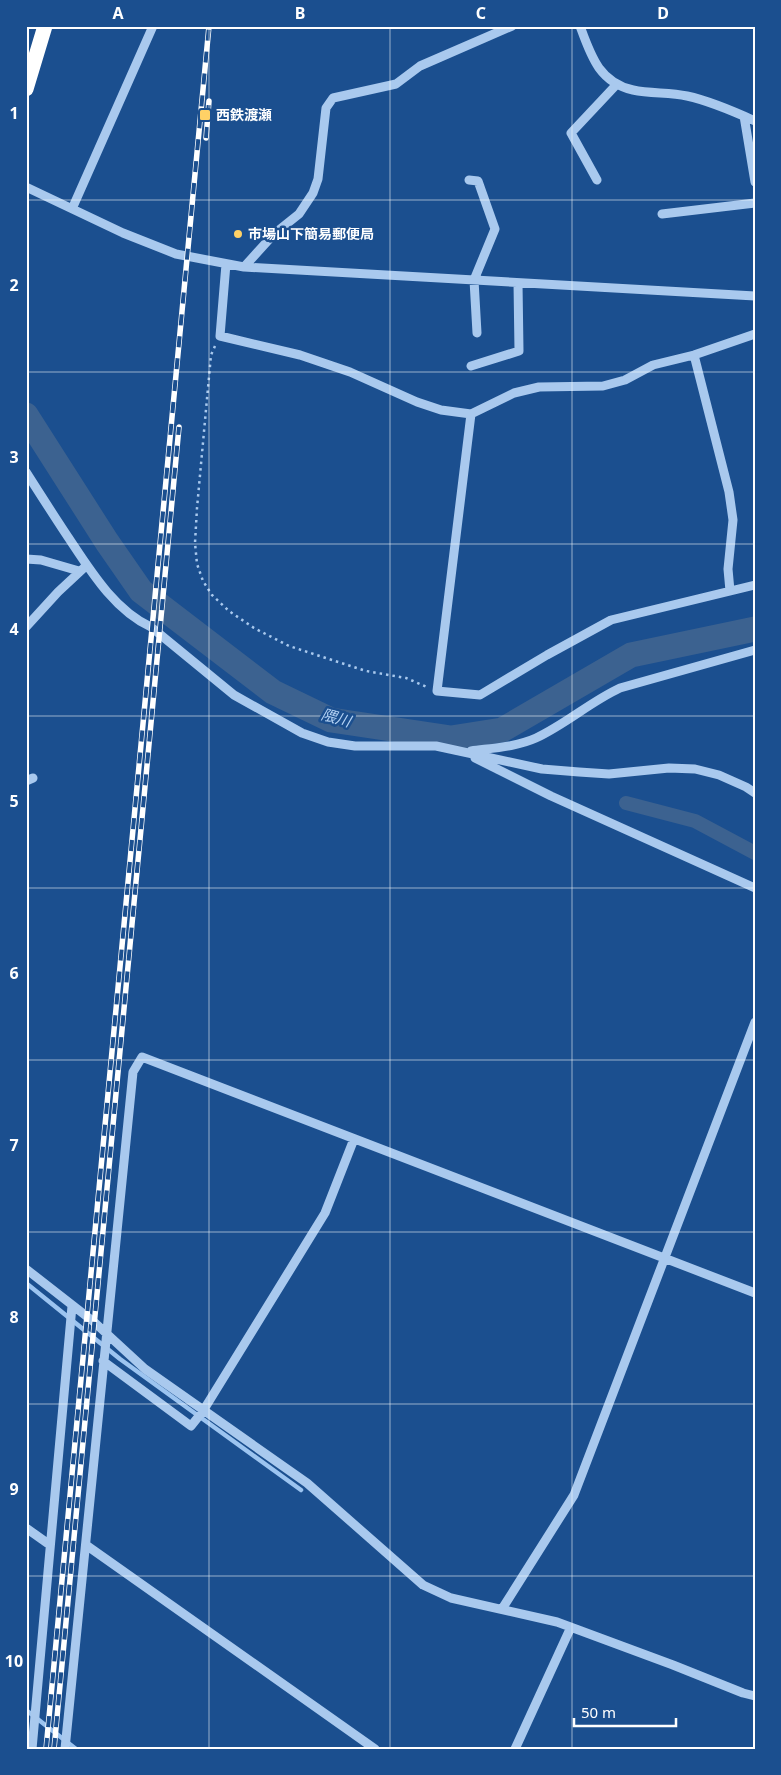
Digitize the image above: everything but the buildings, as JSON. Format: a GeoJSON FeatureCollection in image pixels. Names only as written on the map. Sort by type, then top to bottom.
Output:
{"type":"FeatureCollection","features":[{"type":"Feature","properties":{"kind":"highway"},"geometry":{"type":"LineString","coordinates":[[26,89],[46,26]]}},
{"type":"Feature","properties":{"kind":"street"},"geometry":{"type":"LineString","coordinates":[[72,209],[153,26]]}},
{"type":"Feature","properties":{"kind":"street"},"geometry":{"type":"LineString","coordinates":[[244,267],[274,234],[299,214],[313,193],[318,179],[326,108],[333,98],[396,84],[420,66],[512,26]]}},
{"type":"Feature","properties":{"kind":"street"},"geometry":{"type":"LineString","coordinates":[[580,26],[594,62],[605,75],[617,84],[633,90],[686,96],[722,106],[755,121]]}},
{"type":"Feature","properties":{"kind":"street"},"geometry":{"type":"LineString","coordinates":[[597,180],[571,133],[617,84]]}},
{"type":"Feature","properties":{"kind":"street"},"geometry":{"type":"LineString","coordinates":[[744,116],[755,182]]}},
{"type":"Feature","properties":{"kind":"street"},"geometry":{"type":"LineString","coordinates":[[469,180],[478,181],[495,229],[474,280],[477,333]]}},
{"type":"Feature","properties":{"kind":"street"},"geometry":{"type":"LineString","coordinates":[[26,187],[123,233],[176,254],[244,267],[755,296]]}},
{"type":"Feature","properties":{"kind":"street"},"geometry":{"type":"LineString","coordinates":[[662,214],[755,203]]}},
{"type":"Feature","properties":{"kind":"street"},"geometry":{"type":"LineString","coordinates":[[226,264],[220,336],[308,358],[350,372],[417,402],[441,410],[471,414],[514,393],[539,387],[603,386],[625,380],[652,365],[694,355],[755,334]]}},
{"type":"Feature","properties":{"kind":"street"},"geometry":{"type":"LineString","coordinates":[[471,366],[519,351],[518,282]]}},
{"type":"Feature","properties":{"kind":"street"},"geometry":{"type":"LineString","coordinates":[[694,355],[729,492],[733,520],[728,569],[730,591]]}},
{"type":"Feature","properties":{"kind":"street"},"geometry":{"type":"LineString","coordinates":[[471,414],[437,691],[480,695],[611,620],[755,586]]}},
{"type":"Feature","properties":{"kind":"street"},"geometry":{"type":"LineString","coordinates":[[26,472],[83,568],[110,595],[140,622],[151,627],[234,695],[302,733],[328,742],[355,746],[436,746],[542,769],[610,774],[669,768],[695,769],[719,775],[755,793]]}},
{"type":"Feature","properties":{"kind":"street"},"geometry":{"type":"LineString","coordinates":[[26,559],[42,560],[83,568]]}},
{"type":"Feature","properties":{"kind":"street"},"geometry":{"type":"LineString","coordinates":[[26,627],[83,568]]}},
{"type":"Feature","properties":{"kind":"street"},"geometry":{"type":"LineString","coordinates":[[464,752],[519,744],[563,723],[602,696],[620,688],[755,650]]}},
{"type":"Feature","properties":{"kind":"street"},"geometry":{"type":"LineString","coordinates":[[464,752],[552,796],[755,888]]}},
{"type":"Feature","properties":{"kind":"street"},"geometry":{"type":"LineString","coordinates":[[502,1609],[574,1495],[755,1022]]}},
{"type":"Feature","properties":{"kind":"street"},"geometry":{"type":"LineString","coordinates":[[65,1749],[133,1072],[142,1057],[755,1293]]}},
{"type":"Feature","properties":{"kind":"street"},"geometry":{"type":"LineString","coordinates":[[103,1361],[191,1426],[203,1411],[325,1213],[354,1138]]}},
{"type":"Feature","properties":{"kind":"street"},"geometry":{"type":"LineString","coordinates":[[26,1269],[94,1322],[145,1368],[307,1483],[423,1585],[451,1598],[557,1622],[755,1696]]}},
{"type":"Feature","properties":{"kind":"street"},"geometry":{"type":"LineString","coordinates":[[32,1749],[72,1306]]}},
{"type":"Feature","properties":{"kind":"street"},"geometry":{"type":"LineString","coordinates":[[26,1528],[50,1545]]}},
{"type":"Feature","properties":{"kind":"street"},"geometry":{"type":"LineString","coordinates":[[86,1544],[375,1749]]}},
{"type":"Feature","properties":{"kind":"street"},"geometry":{"type":"LineString","coordinates":[[515,1749],[571,1627]]}},
{"type":"Feature","properties":{"kind":"path"},"geometry":{"type":"LineString","coordinates":[[220,336],[211,355],[197,508],[195,542],[197,564],[203,581],[212,595],[229,611],[254,628],[289,646],[366,671],[406,678],[437,691]]}},
{"type":"Feature","properties":{"kind":"waterway","name":"隈川"},"geometry":{"type":"LineString","coordinates":[[26,415],[107,542],[141,591],[273,692],[331,720],[451,738],[502,730],[631,655],[755,629]]}},
{"type":"Feature","properties":{"kind":"waterway"},"geometry":{"type":"LineString","coordinates":[[626,803],[695,821],[755,853]]}},
{"type":"Feature","properties":{"kind":"waterway"},"geometry":{"type":"LineString","coordinates":[[26,1283],[120,1359],[301,1490]]}},
{"type":"Feature","properties":{"kind":"waterway"},"geometry":{"type":"LineString","coordinates":[[26,1710],[76,1749]]}},
{"type":"Feature","properties":{"kind":"railway"},"geometry":{"type":"LineString","coordinates":[[46,1749],[209,26]]}},
{"type":"Feature","properties":{"kind":"railway"},"geometry":{"type":"LineString","coordinates":[[206,138],[209,101]]}},
{"type":"Feature","properties":{"kind":"railway"},"geometry":{"type":"LineString","coordinates":[[54,1749],[179,427]]}},
{"type":"Feature","properties":{"kind":"place","name":"西鉄渡瀬"},"geometry":{"type":"Point","coordinates":[205,115]}},
{"type":"Feature","properties":{"kind":"place","name":"市場山下簡易郵便局"},"geometry":{"type":"Point","coordinates":[238,234]}}]}
